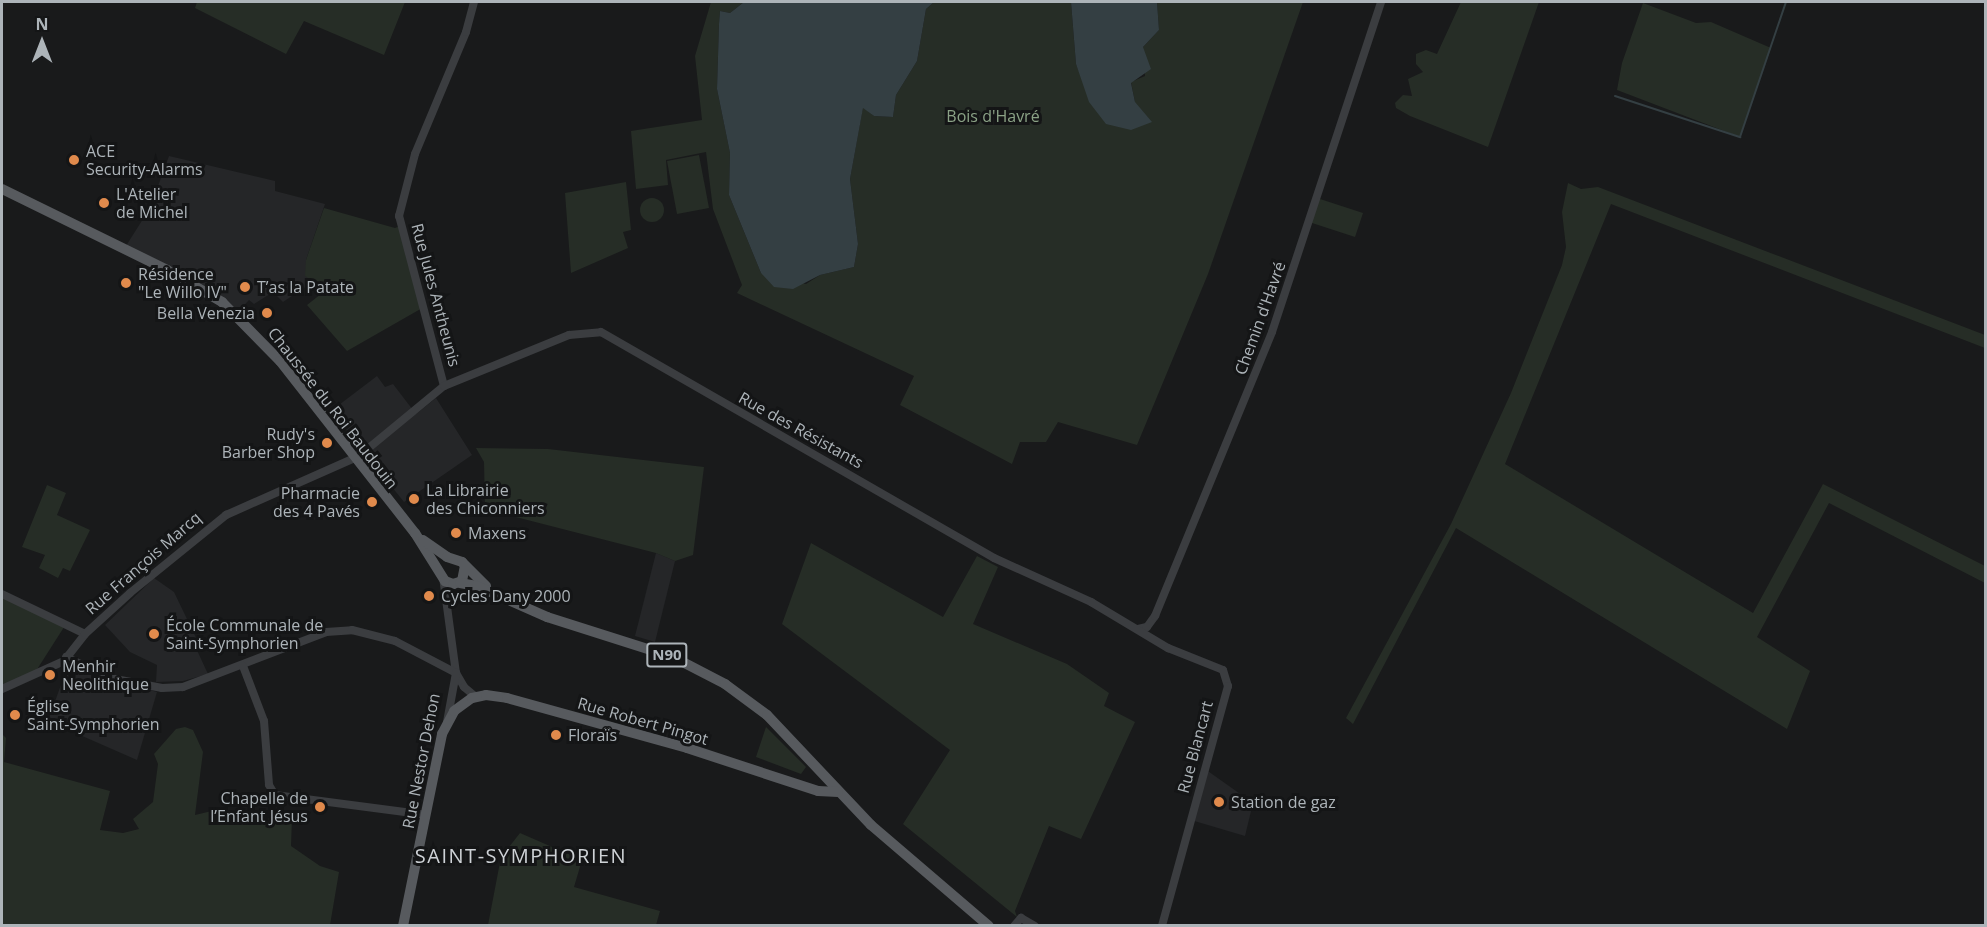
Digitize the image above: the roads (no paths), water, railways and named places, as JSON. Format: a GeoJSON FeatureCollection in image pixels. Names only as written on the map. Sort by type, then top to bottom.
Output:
{"type":"FeatureCollection","features":[{"type":"Feature","properties":{"kind":"main road","name":"Chaussée du Roi Baudouin"},"geometry":{"type":"LineString","coordinates":[[2,189],[167,270],[222,302],[274,353],[354,459],[415,533],[442,574]]}},
{"type":"Feature","properties":{"kind":"main road","name":"Chaussée du Roi Baudouin"},"geometry":{"type":"LineString","coordinates":[[415,533],[453,559]]}},
{"type":"Feature","properties":{"kind":"main road"},"geometry":{"type":"LineString","coordinates":[[453,559],[465,566],[466,575],[459,583],[442,574],[444,564],[453,559]]}},
{"type":"Feature","properties":{"kind":"main road","name":"N90"},"geometry":{"type":"LineString","coordinates":[[465,566],[499,595]]}},
{"type":"Feature","properties":{"kind":"main road","name":"N90"},"geometry":{"type":"LineString","coordinates":[[459,583],[499,595],[547,618],[673,657],[725,684],[767,715],[838,792],[989,926]]}},
{"type":"Feature","properties":{"kind":"main road"},"geometry":{"type":"LineString","coordinates":[[447,723],[458,707],[476,697]]}},
{"type":"Feature","properties":{"kind":"main road","name":"Rue Robert Pingot"},"geometry":{"type":"LineString","coordinates":[[476,697],[507,698],[687,748],[818,791],[838,792]]}},
{"type":"Feature","properties":{"kind":"main road","name":"Rue Nestor Dehon"},"geometry":{"type":"LineString","coordinates":[[404,924],[447,723]]}},
{"type":"Feature","properties":{"kind":"street","name":"Rue Jules Antheunis"},"geometry":{"type":"LineString","coordinates":[[354,459],[444,386],[399,216],[420,139],[466,32],[474,2]]}},
{"type":"Feature","properties":{"kind":"street","name":"Chemin d'Havré"},"geometry":{"type":"LineString","coordinates":[[1138,628],[1147,627],[1155,616],[1272,333],[1381,2]]}},
{"type":"Feature","properties":{"kind":"street","name":"Rue des Résistants"},"geometry":{"type":"LineString","coordinates":[[444,386],[569,335],[601,332],[994,558],[1068,590],[1138,628]]}},
{"type":"Feature","properties":{"kind":"street","name":"Rue François Marcq"},"geometry":{"type":"LineString","coordinates":[[66,657],[85,634],[214,522],[284,487],[354,459]]}},
{"type":"Feature","properties":{"kind":"street","name":"Rue Nestor Dehon"},"geometry":{"type":"LineString","coordinates":[[442,574],[456,673],[447,723]]}},
{"type":"Feature","properties":{"kind":"street"},"geometry":{"type":"LineString","coordinates":[[447,603],[459,583]]}},
{"type":"Feature","properties":{"kind":"street"},"geometry":{"type":"LineString","coordinates":[[2,594],[85,634]]}},
{"type":"Feature","properties":{"kind":"street","name":"Rue Blancart"},"geometry":{"type":"LineString","coordinates":[[1138,628],[1168,648],[1219,667],[1227,677],[1162,926]]}},
{"type":"Feature","properties":{"kind":"street"},"geometry":{"type":"LineString","coordinates":[[2,689],[66,657],[110,678],[162,688],[183,687],[243,666],[326,632],[352,630],[395,641],[456,673]]}},
{"type":"Feature","properties":{"kind":"street"},"geometry":{"type":"LineString","coordinates":[[243,666],[264,721],[269,785],[275,795],[426,815]]}},
{"type":"Feature","properties":{"kind":"street","name":"Rue Nestor Dehon"},"geometry":{"type":"LineString","coordinates":[[456,673],[464,687],[476,697]]}},
{"type":"Feature","properties":{"kind":"street"},"geometry":{"type":"LineString","coordinates":[[1014,926],[1021,918],[1035,926]]}},
{"type":"Feature","properties":{"kind":"waterway"},"geometry":{"type":"LineString","coordinates":[[1615,96],[1740,137],[1786,2]]}},
{"type":"Feature","properties":{"kind":"place","name":"ACE Security-Alarms"},"geometry":{"type":"Point","coordinates":[74,160]}},
{"type":"Feature","properties":{"kind":"place","name":"L'Atelier de Michel"},"geometry":{"type":"Point","coordinates":[104,203]}},
{"type":"Feature","properties":{"kind":"place","name":"Résidence \"Le Willo IV\""},"geometry":{"type":"Point","coordinates":[126,283]}},
{"type":"Feature","properties":{"kind":"place","name":"T’as la Patate"},"geometry":{"type":"Point","coordinates":[245,287]}},
{"type":"Feature","properties":{"kind":"place","name":"Bella Venezia"},"geometry":{"type":"Point","coordinates":[267,313]}},
{"type":"Feature","properties":{"kind":"place","name":"Rudy's Barber Shop"},"geometry":{"type":"Point","coordinates":[327,443]}},
{"type":"Feature","properties":{"kind":"place","name":"La Librairie des Chiconniers"},"geometry":{"type":"Point","coordinates":[414,499]}},
{"type":"Feature","properties":{"kind":"place","name":"Pharmacie des 4 Pavés"},"geometry":{"type":"Point","coordinates":[372,502]}},
{"type":"Feature","properties":{"kind":"place","name":"Maxens"},"geometry":{"type":"Point","coordinates":[456,533]}},
{"type":"Feature","properties":{"kind":"place","name":"Cycles Dany 2000"},"geometry":{"type":"Point","coordinates":[429,596]}},
{"type":"Feature","properties":{"kind":"place","name":"École Communale de Saint-Symphorien"},"geometry":{"type":"Point","coordinates":[154,634]}},
{"type":"Feature","properties":{"kind":"place","name":"Menhir Neolithique"},"geometry":{"type":"Point","coordinates":[50,675]}},
{"type":"Feature","properties":{"kind":"place","name":"Église Saint-Symphorien"},"geometry":{"type":"Point","coordinates":[15,715]}},
{"type":"Feature","properties":{"kind":"place","name":"Floraïs"},"geometry":{"type":"Point","coordinates":[556,735]}},
{"type":"Feature","properties":{"kind":"place","name":"Station de gaz"},"geometry":{"type":"Point","coordinates":[1219,802]}},
{"type":"Feature","properties":{"kind":"place","name":"Chapelle de l’Enfant Jésus"},"geometry":{"type":"Point","coordinates":[320,807]}},
{"type":"Feature","properties":{"kind":"district","name":"SAINT-SYMPHORIEN"},"geometry":{"type":"Point","coordinates":[521,855]}},
{"type":"Feature","properties":{"kind":"park label","name":"Bois d'Havré"},"geometry":{"type":"Point","coordinates":[993,116]}}]}
